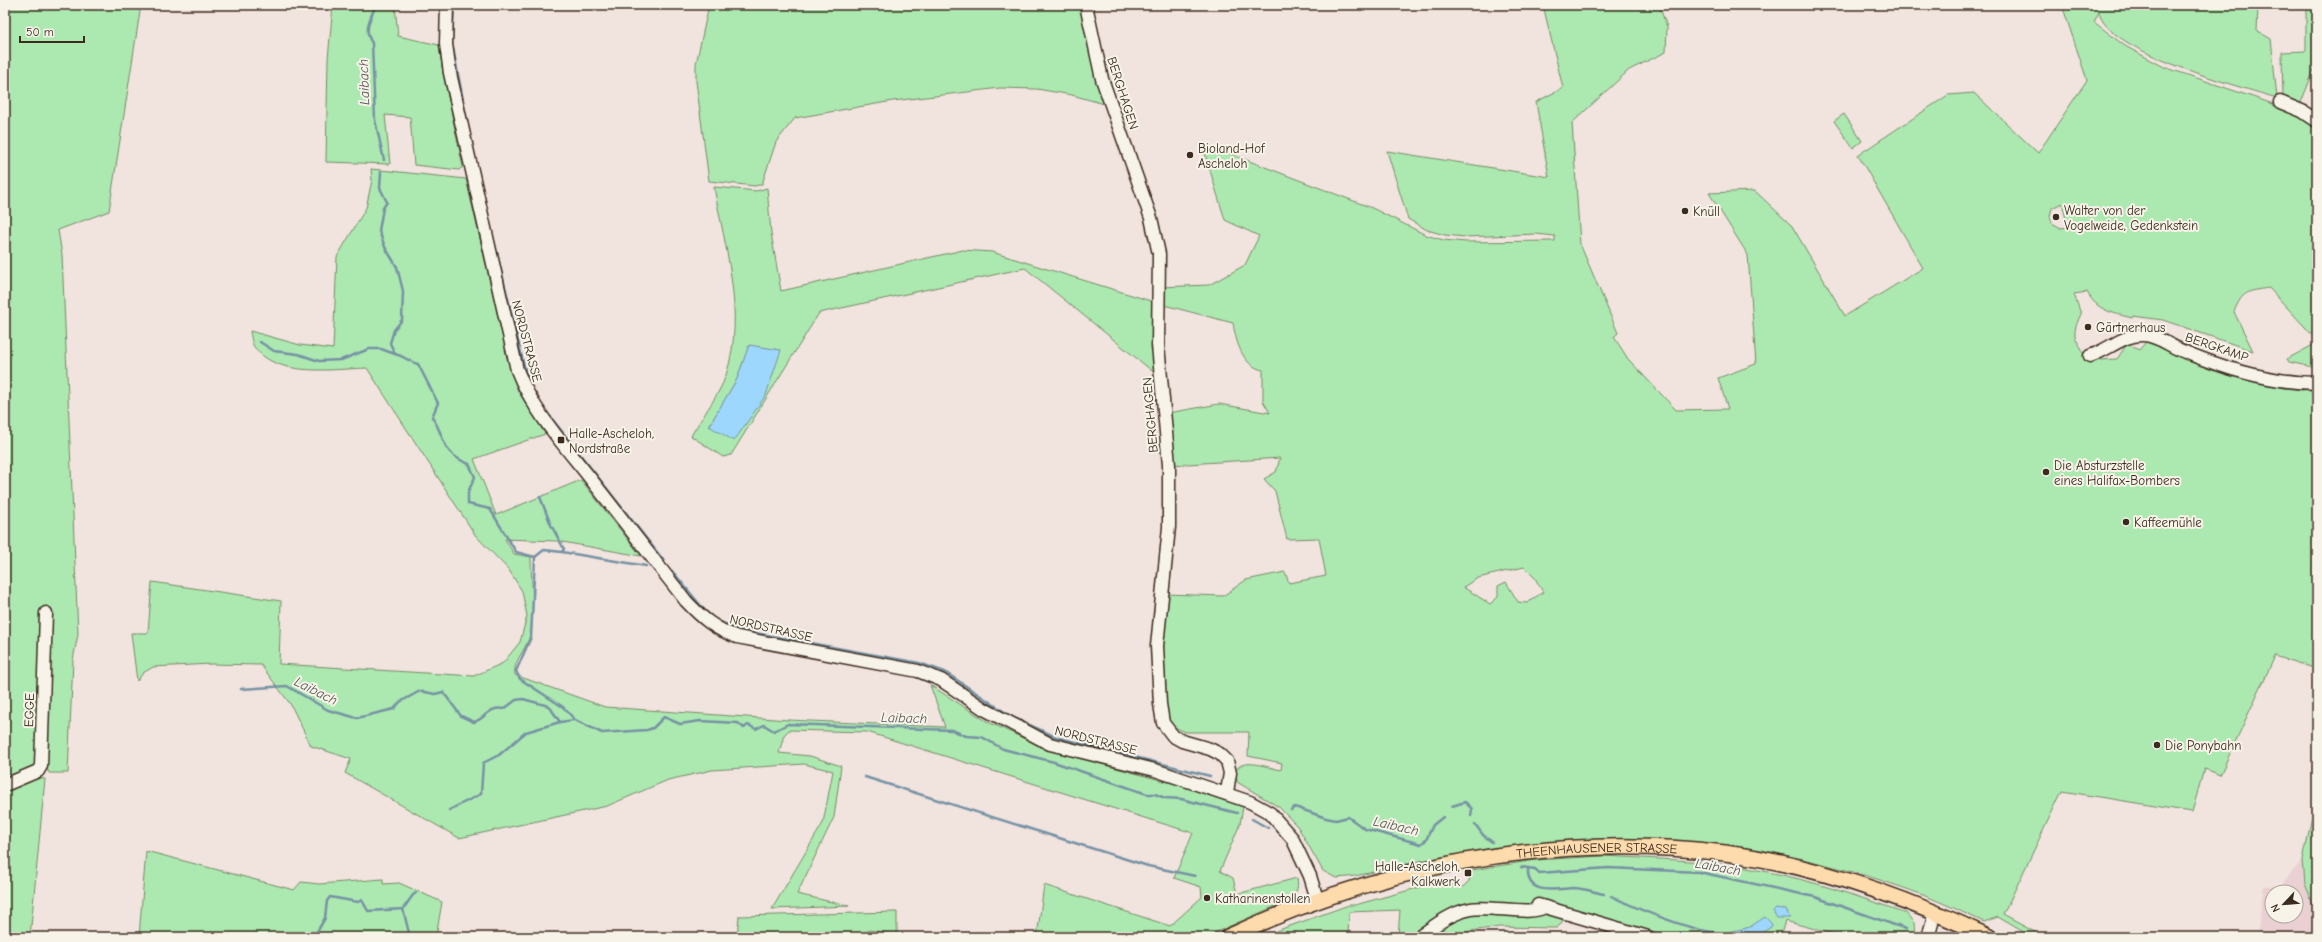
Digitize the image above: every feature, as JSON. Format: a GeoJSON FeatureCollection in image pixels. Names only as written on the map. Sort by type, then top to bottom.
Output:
{"type":"FeatureCollection","features":[{"type":"Feature","properties":{"kind":"main road","name":"THEENHAUSENER STRASSE"},"geometry":{"type":"LineString","coordinates":[[1228,937],[1317,899],[1389,877],[1444,864],[1536,851],[1650,848],[1726,854],[1774,862],[1887,894],[1935,912],[1989,937]]}},
{"type":"Feature","properties":{"kind":"street","name":"NORDSTRASSE"},"geometry":{"type":"LineString","coordinates":[[447,5],[446,44],[450,73],[517,370],[524,389],[536,409],[562,443],[686,602],[704,621],[718,630],[737,637],[918,672],[941,680],[984,709],[1050,744],[1155,770],[1227,792],[1250,802],[1270,813],[1292,838],[1310,876],[1317,899]]}},
{"type":"Feature","properties":{"kind":"street","name":"BERGHAGEN"},"geometry":{"type":"LineString","coordinates":[[1086,5],[1102,79],[1151,218],[1159,254],[1158,345],[1169,465],[1169,527],[1157,646],[1163,722],[1173,736],[1182,741],[1210,748],[1220,754],[1227,761],[1230,773],[1227,792]]}},
{"type":"Feature","properties":{"kind":"street"},"geometry":{"type":"LineString","coordinates":[[2280,102],[2296,108],[2317,121]]}},
{"type":"Feature","properties":{"kind":"street","name":"BERGKAMP"},"geometry":{"type":"LineString","coordinates":[[2090,356],[2106,350],[2127,338],[2142,334],[2159,339],[2194,355],[2250,373],[2284,382],[2317,383]]}},
{"type":"Feature","properties":{"kind":"street","name":"EGGE"},"geometry":{"type":"LineString","coordinates":[[5,785],[38,771],[41,766],[46,613]]}},
{"type":"Feature","properties":{"kind":"street"},"geometry":{"type":"LineString","coordinates":[[1531,904],[1648,937]]}},
{"type":"Feature","properties":{"kind":"street"},"geometry":{"type":"LineString","coordinates":[[1419,937],[1447,919],[1469,909],[1502,908],[1536,911],[1544,907]]}},
{"type":"Feature","properties":{"kind":"street"},"geometry":{"type":"LineString","coordinates":[[1928,937],[1935,912]]}},
{"type":"Feature","properties":{"kind":"shaded area"},"geometry":{"type":"Polygon","coordinates":[[[2303,860],[2305,884],[2317,906],[2317,937],[2257,937],[2264,886],[2264,924],[2304,924],[2304,884],[2282,884],[2303,860]]]}},
{"type":"Feature","properties":{"kind":"green space"},"geometry":{"type":"Polygon","coordinates":[[[5,5],[141,5],[109,211],[58,230],[62,255],[78,634],[73,660],[68,773],[49,773],[46,766],[38,765],[5,780],[5,5]]]}},
{"type":"Feature","properties":{"kind":"green space"},"geometry":{"type":"Polygon","coordinates":[[[333,5],[395,5],[398,36],[439,45],[443,73],[463,167],[459,170],[414,165],[410,117],[385,115],[390,164],[326,162],[328,59],[333,5]]]}},
{"type":"Feature","properties":{"kind":"green space"},"geometry":{"type":"Polygon","coordinates":[[[709,5],[1082,5],[1108,105],[1072,95],[1037,89],[1000,88],[893,101],[795,118],[776,142],[762,184],[755,186],[709,181],[696,81],[696,64],[709,5]]]}},
{"type":"Feature","properties":{"kind":"green space"},"geometry":{"type":"Polygon","coordinates":[[[1543,5],[1662,5],[1660,8],[1667,27],[1666,52],[1629,70],[1572,123],[1580,244],[1618,333],[1614,337],[1628,359],[1676,410],[1728,409],[1718,378],[1756,364],[1748,255],[1709,193],[1755,191],[1792,226],[1845,316],[1923,268],[1858,155],[1948,95],[1974,93],[2038,153],[2087,80],[2063,8],[2060,5],[2258,5],[2257,31],[2271,39],[2277,98],[2207,77],[2149,54],[2125,41],[2107,27],[2099,12],[2094,22],[2125,46],[2164,67],[2294,111],[2317,126],[2317,340],[2269,288],[2247,293],[2240,300],[2234,312],[2253,351],[2163,320],[2133,316],[2132,318],[2112,313],[2096,303],[2087,292],[2074,294],[2081,314],[2075,330],[2075,335],[2085,361],[2117,359],[2127,344],[2139,350],[2146,342],[2283,388],[2301,390],[2317,388],[2317,669],[2275,656],[2220,775],[2204,769],[2192,812],[2062,791],[2003,915],[2044,937],[2032,937],[1998,917],[1984,922],[1923,895],[1877,879],[1829,866],[1780,855],[1681,841],[1631,839],[1582,840],[1533,844],[1456,855],[1411,863],[1364,874],[1336,878],[1323,871],[1298,827],[1279,807],[1237,782],[1236,770],[1239,766],[1244,764],[1257,764],[1281,770],[1282,763],[1248,756],[1249,732],[1186,732],[1178,729],[1169,722],[1164,709],[1161,677],[1165,594],[1223,596],[1246,580],[1285,572],[1289,583],[1326,576],[1319,538],[1287,539],[1275,491],[1264,479],[1276,472],[1280,458],[1172,465],[1168,413],[1219,404],[1270,413],[1263,401],[1263,370],[1250,364],[1241,352],[1233,323],[1160,304],[1161,287],[1209,285],[1245,265],[1259,236],[1225,220],[1203,147],[1210,146],[1372,208],[1426,235],[1443,240],[1466,242],[1555,241],[1555,236],[1536,234],[1465,237],[1445,235],[1427,230],[1408,219],[1387,151],[1549,177],[1536,102],[1563,88],[1543,5]],[[2062,203],[2052,208],[2050,216],[2052,223],[2061,228],[2068,227],[2062,203]],[[1524,567],[1478,578],[1463,587],[1490,604],[1498,597],[1498,586],[1506,582],[1518,602],[1527,603],[1543,592],[1535,578],[1524,567]]]}},
{"type":"Feature","properties":{"kind":"green space"},"geometry":{"type":"Polygon","coordinates":[[[2306,5],[2317,5],[2317,62],[2300,105],[2283,100],[2282,52],[2306,51],[2306,5]]]}},
{"type":"Feature","properties":{"kind":"green space"},"geometry":{"type":"Polygon","coordinates":[[[1844,114],[1862,141],[1853,148],[1834,121],[1844,114]]]}},
{"type":"Feature","properties":{"kind":"green space"},"geometry":{"type":"Polygon","coordinates":[[[371,169],[466,179],[511,372],[518,391],[545,434],[474,459],[496,515],[581,480],[641,556],[557,541],[505,539],[514,554],[531,557],[533,608],[531,628],[529,638],[516,666],[515,675],[605,707],[788,720],[945,727],[930,685],[988,722],[1049,750],[1175,784],[1243,807],[1240,824],[1220,871],[1233,878],[1237,894],[1297,878],[1298,886],[1295,894],[1287,901],[1205,937],[1037,937],[1044,885],[1170,926],[1202,897],[1201,887],[1174,878],[1193,833],[867,732],[789,730],[784,735],[779,753],[810,756],[841,766],[834,817],[797,894],[849,906],[772,909],[823,823],[833,771],[804,764],[712,770],[668,780],[607,806],[459,838],[345,773],[351,759],[311,746],[291,705],[261,665],[211,664],[153,667],[143,673],[137,681],[131,633],[148,633],[152,582],[281,601],[279,664],[474,676],[503,663],[520,642],[527,616],[522,591],[509,570],[476,536],[367,368],[307,370],[292,368],[265,358],[252,343],[250,331],[300,345],[333,349],[337,257],[366,208],[372,180],[371,169]]]}},
{"type":"Feature","properties":{"kind":"green space"},"geometry":{"type":"Polygon","coordinates":[[[714,187],[756,191],[767,188],[771,233],[781,291],[963,250],[992,252],[1154,302],[1156,374],[1025,268],[819,313],[731,455],[723,457],[691,436],[715,398],[723,382],[732,352],[734,305],[732,281],[714,187]],[[749,346],[737,379],[709,426],[781,350],[749,346]]]}},
{"type":"Feature","properties":{"kind":"green space"},"geometry":{"type":"Polygon","coordinates":[[[2317,343],[2317,368],[2289,362],[2287,359],[2317,343]]]}},
{"type":"Feature","properties":{"kind":"green space"},"geometry":{"type":"Polygon","coordinates":[[[36,777],[45,779],[30,937],[5,937],[5,789],[36,777]]]}},
{"type":"Feature","properties":{"kind":"green space"},"geometry":{"type":"Polygon","coordinates":[[[2317,793],[2317,913],[2305,884],[2303,860],[2317,793]]]}},
{"type":"Feature","properties":{"kind":"green space"},"geometry":{"type":"Polygon","coordinates":[[[146,851],[294,890],[301,882],[319,884],[383,879],[383,884],[399,883],[442,902],[436,937],[139,937],[146,851]]]}},
{"type":"Feature","properties":{"kind":"green space"},"geometry":{"type":"Polygon","coordinates":[[[1603,856],[1683,860],[1723,864],[1799,879],[1835,889],[1906,913],[1914,923],[1915,937],[1845,937],[1785,921],[1780,937],[1674,937],[1566,909],[1562,922],[1557,928],[1499,927],[1470,931],[1448,937],[1398,937],[1400,910],[1349,912],[1348,937],[1277,937],[1276,931],[1349,905],[1355,905],[1439,882],[1451,888],[1452,884],[1463,887],[1469,881],[1472,870],[1536,860],[1603,856]]]}},
{"type":"Feature","properties":{"kind":"green space"},"geometry":{"type":"Polygon","coordinates":[[[897,912],[897,935],[870,930],[854,937],[737,937],[739,916],[897,912]]]}},
{"type":"Feature","properties":{"kind":"water"},"geometry":{"type":"Polygon","coordinates":[[[749,345],[781,350],[766,395],[734,441],[709,426],[737,379],[749,345]]]}},
{"type":"Feature","properties":{"kind":"water"},"geometry":{"type":"Polygon","coordinates":[[[1776,908],[1786,910],[1790,918],[1777,918],[1773,911],[1776,908]]]}},
{"type":"Feature","properties":{"kind":"water"},"geometry":{"type":"Polygon","coordinates":[[[1765,917],[1772,924],[1771,927],[1755,936],[1744,938],[1725,933],[1750,927],[1765,917]]]}},
{"type":"Feature","properties":{"kind":"waterway","name":"Laibach"},"geometry":{"type":"LineString","coordinates":[[376,5],[368,24],[368,34],[372,43],[375,120],[384,160]]}},
{"type":"Feature","properties":{"kind":"waterway"},"geometry":{"type":"LineString","coordinates":[[454,5],[452,43],[467,121]]}},
{"type":"Feature","properties":{"kind":"waterway","name":"Laibach"},"geometry":{"type":"LineString","coordinates":[[381,172],[380,188],[387,202],[383,208],[379,231],[385,247],[397,267],[403,291],[402,320],[394,330],[390,343],[395,354],[418,364],[438,403],[432,417],[448,450],[453,455],[469,464],[475,477],[468,492],[468,504],[490,509],[516,552],[535,557],[531,637],[516,671],[520,679],[563,707],[575,720],[602,733],[647,730],[653,728],[664,717],[680,724],[700,721],[738,723],[744,728],[748,725],[756,729],[764,725],[774,731],[788,724],[952,730],[966,736],[982,737],[1003,749],[1054,762],[1147,794],[1155,794],[1165,798],[1181,799],[1237,813]]}},
{"type":"Feature","properties":{"kind":"waterway"},"geometry":{"type":"LineString","coordinates":[[492,233],[528,382]]}},
{"type":"Feature","properties":{"kind":"waterway","name":"Laibach"},"geometry":{"type":"LineString","coordinates":[[260,342],[274,351],[298,354],[319,361],[341,360],[369,349],[381,349],[395,354]]}},
{"type":"Feature","properties":{"kind":"waterway"},"geometry":{"type":"LineString","coordinates":[[545,410],[664,561]]}},
{"type":"Feature","properties":{"kind":"waterway","name":"Laibach"},"geometry":{"type":"LineString","coordinates":[[535,557],[544,550],[562,552],[564,549],[551,525],[540,497]]}},
{"type":"Feature","properties":{"kind":"waterway"},"geometry":{"type":"LineString","coordinates":[[562,552],[646,566]]}},
{"type":"Feature","properties":{"kind":"waterway"},"geometry":{"type":"LineString","coordinates":[[673,572],[706,612]]}},
{"type":"Feature","properties":{"kind":"waterway"},"geometry":{"type":"LineString","coordinates":[[720,622],[739,630],[919,663],[945,672],[1012,717],[1056,737],[1210,776]]}},
{"type":"Feature","properties":{"kind":"waterway","name":"Laibach"},"geometry":{"type":"LineString","coordinates":[[241,689],[287,686],[328,710],[357,718],[394,709],[400,702],[420,691],[435,694],[443,692],[461,716],[474,722],[495,709],[504,709],[516,700],[523,699],[549,706],[560,722],[574,720]]}},
{"type":"Feature","properties":{"kind":"waterway","name":"Laibach"},"geometry":{"type":"LineString","coordinates":[[449,810],[481,794],[483,763],[499,755],[526,732],[560,722]]}},
{"type":"Feature","properties":{"kind":"waterway"},"geometry":{"type":"LineString","coordinates":[[865,777],[1148,866],[1195,876]]}},
{"type":"Feature","properties":{"kind":"waterway","name":"Laibach"},"geometry":{"type":"LineString","coordinates":[[1452,806],[1465,802],[1472,809],[1471,816]]}},
{"type":"Feature","properties":{"kind":"waterway","name":"Laibach"},"geometry":{"type":"LineString","coordinates":[[1291,810],[1295,807],[1336,820],[1348,817],[1365,829],[1421,844],[1426,840],[1433,825],[1443,817]]}},
{"type":"Feature","properties":{"kind":"waterway","name":"Laibach"},"geometry":{"type":"LineString","coordinates":[[1252,819],[1268,828]]}},
{"type":"Feature","properties":{"kind":"waterway","name":"Laibach"},"geometry":{"type":"LineString","coordinates":[[1475,824],[1483,835],[1492,842]]}},
{"type":"Feature","properties":{"kind":"waterway","name":"Laibach"},"geometry":{"type":"LineString","coordinates":[[1521,867],[1535,869],[1539,873],[1608,868],[1699,872],[1815,897],[1906,929]]}},
{"type":"Feature","properties":{"kind":"waterway"},"geometry":{"type":"LineString","coordinates":[[1528,870],[1529,878],[1532,884],[1537,887],[1551,890],[1577,888],[1604,894]]}},
{"type":"Feature","properties":{"kind":"waterway","name":"Laibach"},"geometry":{"type":"LineString","coordinates":[[314,937],[325,918],[327,901],[330,897],[358,902],[362,900],[368,911],[403,909],[416,893]]}},
{"type":"Feature","properties":{"kind":"waterway"},"geometry":{"type":"LineString","coordinates":[[1611,896],[1636,908],[1685,926],[1715,933],[1727,933]]}},
{"type":"Feature","properties":{"kind":"waterway"},"geometry":{"type":"LineString","coordinates":[[403,909],[410,937]]}},
{"type":"Feature","properties":{"kind":"place","name":"Bioland-Hof Ascheloh"},"geometry":{"type":"Point","coordinates":[1190,155]}},
{"type":"Feature","properties":{"kind":"place","name":"Knüll"},"geometry":{"type":"Point","coordinates":[1685,211]}},
{"type":"Feature","properties":{"kind":"place","name":"Walter von der Vogelweide, Gedenkstein"},"geometry":{"type":"Point","coordinates":[2056,217]}},
{"type":"Feature","properties":{"kind":"place","name":"Gärtnerhaus"},"geometry":{"type":"Point","coordinates":[2088,327]}},
{"type":"Feature","properties":{"kind":"place","name":"Halle-Ascheloh, Nordstraße"},"geometry":{"type":"Point","coordinates":[561,440]}},
{"type":"Feature","properties":{"kind":"place","name":"Die Absturzstelle eines Halifax-Bombers"},"geometry":{"type":"Point","coordinates":[2046,472]}},
{"type":"Feature","properties":{"kind":"place","name":"Kaffeemühle"},"geometry":{"type":"Point","coordinates":[2126,522]}},
{"type":"Feature","properties":{"kind":"place","name":"Die Ponybahn"},"geometry":{"type":"Point","coordinates":[2157,745]}},
{"type":"Feature","properties":{"kind":"place","name":"Halle-Ascheloh, Kalkwerk"},"geometry":{"type":"Point","coordinates":[1468,873]}},
{"type":"Feature","properties":{"kind":"place","name":"Katharinenstollen"},"geometry":{"type":"Point","coordinates":[1207,898]}}]}
